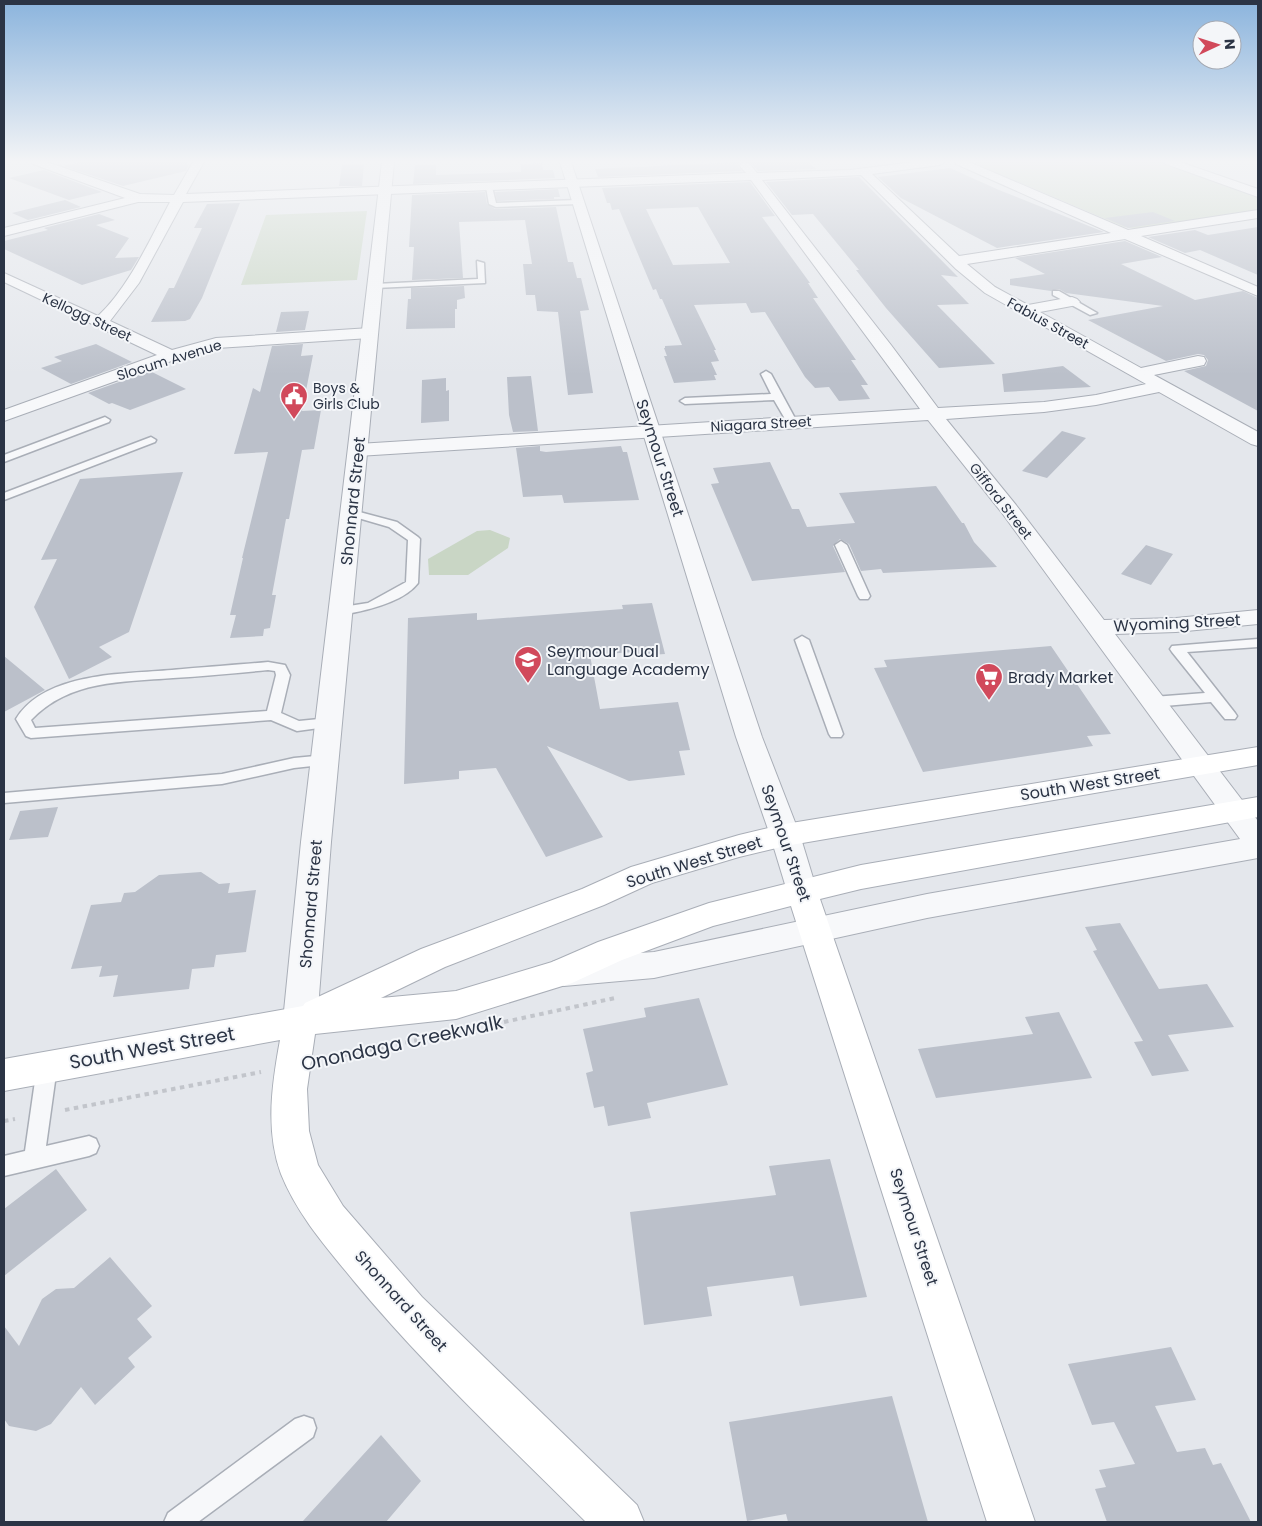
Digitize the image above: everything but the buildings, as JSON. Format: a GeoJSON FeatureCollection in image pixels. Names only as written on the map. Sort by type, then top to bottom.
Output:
{"type":"FeatureCollection","features":[{"type":"Feature","properties":{"kind":"main road","name":"South West Street"},"geometry":{"type":"LineString","coordinates":[[300,1021],[433,958],[593,897],[642,875],[739,846],[785,835],[1258,756]]}},
{"type":"Feature","properties":{"kind":"main road","name":"South West Street"},"geometry":{"type":"LineString","coordinates":[[4,1075],[300,1021],[456,1005],[560,973],[610,951],[709,915],[802,891],[861,877],[1246,809]]}},
{"type":"Feature","properties":{"kind":"main road","name":"Seymour Street"},"geometry":{"type":"LineString","coordinates":[[802,891],[1011,1522]]}},
{"type":"Feature","properties":{"kind":"main road","name":"Shonnard Street"},"geometry":{"type":"LineString","coordinates":[[300,1021],[289,1089],[290,1131],[300,1172],[329,1220],[406,1312],[620,1522]]}},
{"type":"Feature","properties":{"kind":"street"},"geometry":{"type":"LineString","coordinates":[[99,323],[112,312],[132,284],[158,233]]}},
{"type":"Feature","properties":{"kind":"street","name":"Shonnard Street"},"geometry":{"type":"LineString","coordinates":[[300,1021],[380,233]]}},
{"type":"Feature","properties":{"kind":"street","name":"Seymour Street"},"geometry":{"type":"LineString","coordinates":[[588,233],[749,737],[785,835],[802,891]]}},
{"type":"Feature","properties":{"kind":"street","name":"Gifford Street"},"geometry":{"type":"LineString","coordinates":[[797,233],[932,413],[1009,510],[1201,766],[1246,809],[1258,842]]}},
{"type":"Feature","properties":{"kind":"street","name":"Fabius Street"},"geometry":{"type":"LineString","coordinates":[[927,233],[990,290],[1258,440]]}},
{"type":"Feature","properties":{"kind":"street"},"geometry":{"type":"LineString","coordinates":[[1122,233],[1258,292]]}},
{"type":"Feature","properties":{"kind":"street"},"geometry":{"type":"LineString","coordinates":[[956,261],[1137,233]]}},
{"type":"Feature","properties":{"kind":"street"},"geometry":{"type":"LineString","coordinates":[[1194,279],[1219,275]]}},
{"type":"Feature","properties":{"kind":"street","name":"Kellogg Street"},"geometry":{"type":"LineString","coordinates":[[4,277],[171,356]]}},
{"type":"Feature","properties":{"kind":"street"},"geometry":{"type":"LineString","coordinates":[[1024,310],[1072,302]]}},
{"type":"Feature","properties":{"kind":"street","name":"Slocum Avenue"},"geometry":{"type":"LineString","coordinates":[[4,416],[199,347],[232,341],[370,333]]}},
{"type":"Feature","properties":{"kind":"street"},"geometry":{"type":"LineString","coordinates":[[1139,373],[1198,361]]}},
{"type":"Feature","properties":{"kind":"street","name":"Niagara Street"},"geometry":{"type":"LineString","coordinates":[[358,450],[651,430],[1044,407],[1096,400],[1162,386]]}},
{"type":"Feature","properties":{"kind":"street","name":"Wyoming Street"},"geometry":{"type":"LineString","coordinates":[[1096,627],[1176,625],[1258,617]]}},
{"type":"Feature","properties":{"kind":"street","name":"South West Street"},"geometry":{"type":"LineString","coordinates":[[560,973],[654,965],[928,906],[1258,847]]}},
{"type":"Feature","properties":{"kind":"lane"},"geometry":{"type":"LineString","coordinates":[[375,286],[482,281],[480,262]]}},
{"type":"Feature","properties":{"kind":"lane"},"geometry":{"type":"LineString","coordinates":[[1056,293],[1093,313]]}},
{"type":"Feature","properties":{"kind":"lane"},"geometry":{"type":"LineString","coordinates":[[766,374],[792,422]]}},
{"type":"Feature","properties":{"kind":"lane"},"geometry":{"type":"LineString","coordinates":[[685,401],[777,397]]}},
{"type":"Feature","properties":{"kind":"lane"},"geometry":{"type":"LineString","coordinates":[[4,459],[105,420]]}},
{"type":"Feature","properties":{"kind":"lane"},"geometry":{"type":"LineString","coordinates":[[4,497],[151,440]]}},
{"type":"Feature","properties":{"kind":"lane"},"geometry":{"type":"LineString","coordinates":[[341,611],[371,606],[412,583],[414,539],[410,534],[380,518],[352,513]]}},
{"type":"Feature","properties":{"kind":"lane"},"geometry":{"type":"LineString","coordinates":[[841,545],[864,596]]}},
{"type":"Feature","properties":{"kind":"lane"},"geometry":{"type":"LineString","coordinates":[[802,640],[836,734]]}},
{"type":"Feature","properties":{"kind":"lane"},"geometry":{"type":"LineString","coordinates":[[1230,716],[1177,648],[1258,643]]}},
{"type":"Feature","properties":{"kind":"lane"},"geometry":{"type":"LineString","coordinates":[[273,715],[283,675],[280,668],[268,666],[100,680],[61,691],[32,707],[23,719],[31,733],[273,715],[297,726],[329,723]]}},
{"type":"Feature","properties":{"kind":"lane"},"geometry":{"type":"LineString","coordinates":[[1153,702],[1215,697]]}},
{"type":"Feature","properties":{"kind":"lane"},"geometry":{"type":"LineString","coordinates":[[4,798],[222,779],[294,763],[326,760]]}},
{"type":"Feature","properties":{"kind":"lane"},"geometry":{"type":"LineString","coordinates":[[34,1158],[47,1067]]}},
{"type":"Feature","properties":{"kind":"lane"},"geometry":{"type":"LineString","coordinates":[[4,1166],[89,1146]]}},
{"type":"Feature","properties":{"kind":"lane"},"geometry":{"type":"LineString","coordinates":[[177,1522],[304,1428]]}},
{"type":"Feature","properties":{"kind":"path","name":"Onondaga Creekwalk"},"geometry":{"type":"LineString","coordinates":[[494,1024],[618,998]]}},
{"type":"Feature","properties":{"kind":"path","name":"Onondaga Creekwalk"},"geometry":{"type":"LineString","coordinates":[[4,1121],[427,1038]]}},
{"type":"Feature","properties":{"kind":"green space"},"geometry":{"type":"Polygon","coordinates":[[[259,233],[364,233],[357,280],[241,285],[259,233]]]}},
{"type":"Feature","properties":{"kind":"green space"},"geometry":{"type":"Polygon","coordinates":[[[490,530],[510,538],[508,548],[468,575],[429,575],[428,559],[477,531],[490,530]]]}},
{"type":"Feature","properties":{"kind":"place","name":"Boys & Girls Club"},"geometry":{"type":"Point","coordinates":[294,420]}},
{"type":"Feature","properties":{"kind":"place","name":"Seymour Dual Language Academy"},"geometry":{"type":"Point","coordinates":[528,684]}},
{"type":"Feature","properties":{"kind":"place","name":"Brady Market"},"geometry":{"type":"Point","coordinates":[989,701]}}]}
